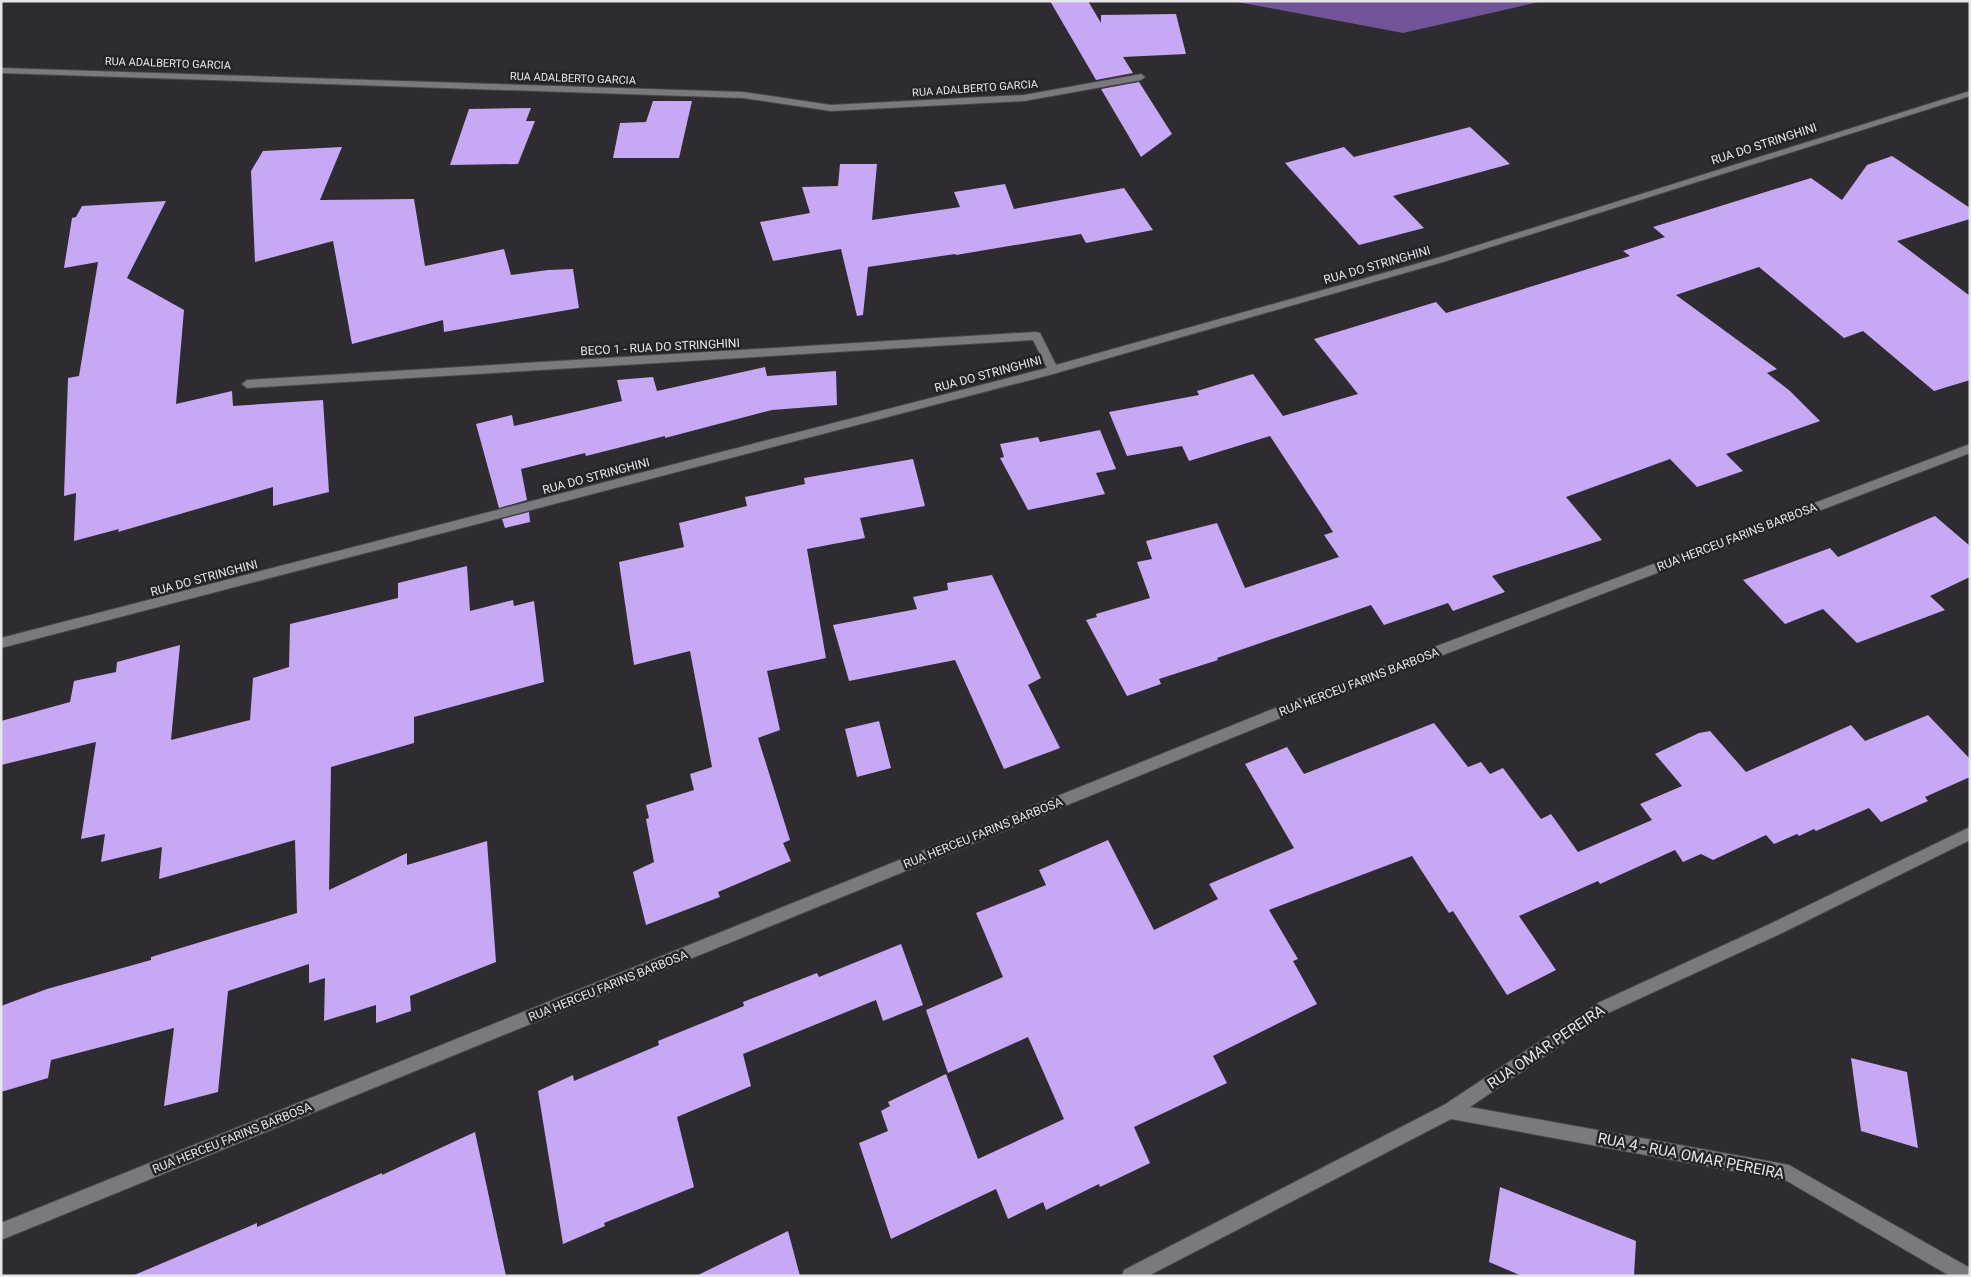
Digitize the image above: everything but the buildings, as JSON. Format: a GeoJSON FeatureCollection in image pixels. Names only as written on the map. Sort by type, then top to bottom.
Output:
{"type":"FeatureCollection","features":[{"type":"Feature","properties":{"kind":"street","name":"RUA ADALBERTO GARCIA"},"geometry":{"type":"LineString","coordinates":[[1,70],[743,95],[831,108],[1024,98],[1141,77]]}},
{"type":"Feature","properties":{"kind":"street","name":"RUA DO STRINGHINI"},"geometry":{"type":"LineString","coordinates":[[1,643],[1053,370],[1440,260],[1970,92]]}},
{"type":"Feature","properties":{"kind":"street","name":"BECO 1 - RUA DO STRINGHINI"},"geometry":{"type":"LineString","coordinates":[[247,384],[1036,336],[1053,370]]}},
{"type":"Feature","properties":{"kind":"street","name":"RUA HERCEU FARINS BARBOSA"},"geometry":{"type":"LineString","coordinates":[[1,1232],[1310,700],[1970,448]]}},
{"type":"Feature","properties":{"kind":"street","name":"RUA OMAR PEREIRA"},"geometry":{"type":"LineString","coordinates":[[1130,1276],[1450,1111],[1602,1008],[1777,928],[1970,833]]}},
{"type":"Feature","properties":{"kind":"street","name":"RUA 4 - RUA OMAR PEREIRA"},"geometry":{"type":"LineString","coordinates":[[1450,1111],[1789,1173],[1966,1276]]}},
{"type":"Feature","properties":{"kind":"shaded area"},"geometry":{"type":"Polygon","coordinates":[[[1232,1],[1543,1],[1403,33],[1232,1]]]}}]}
